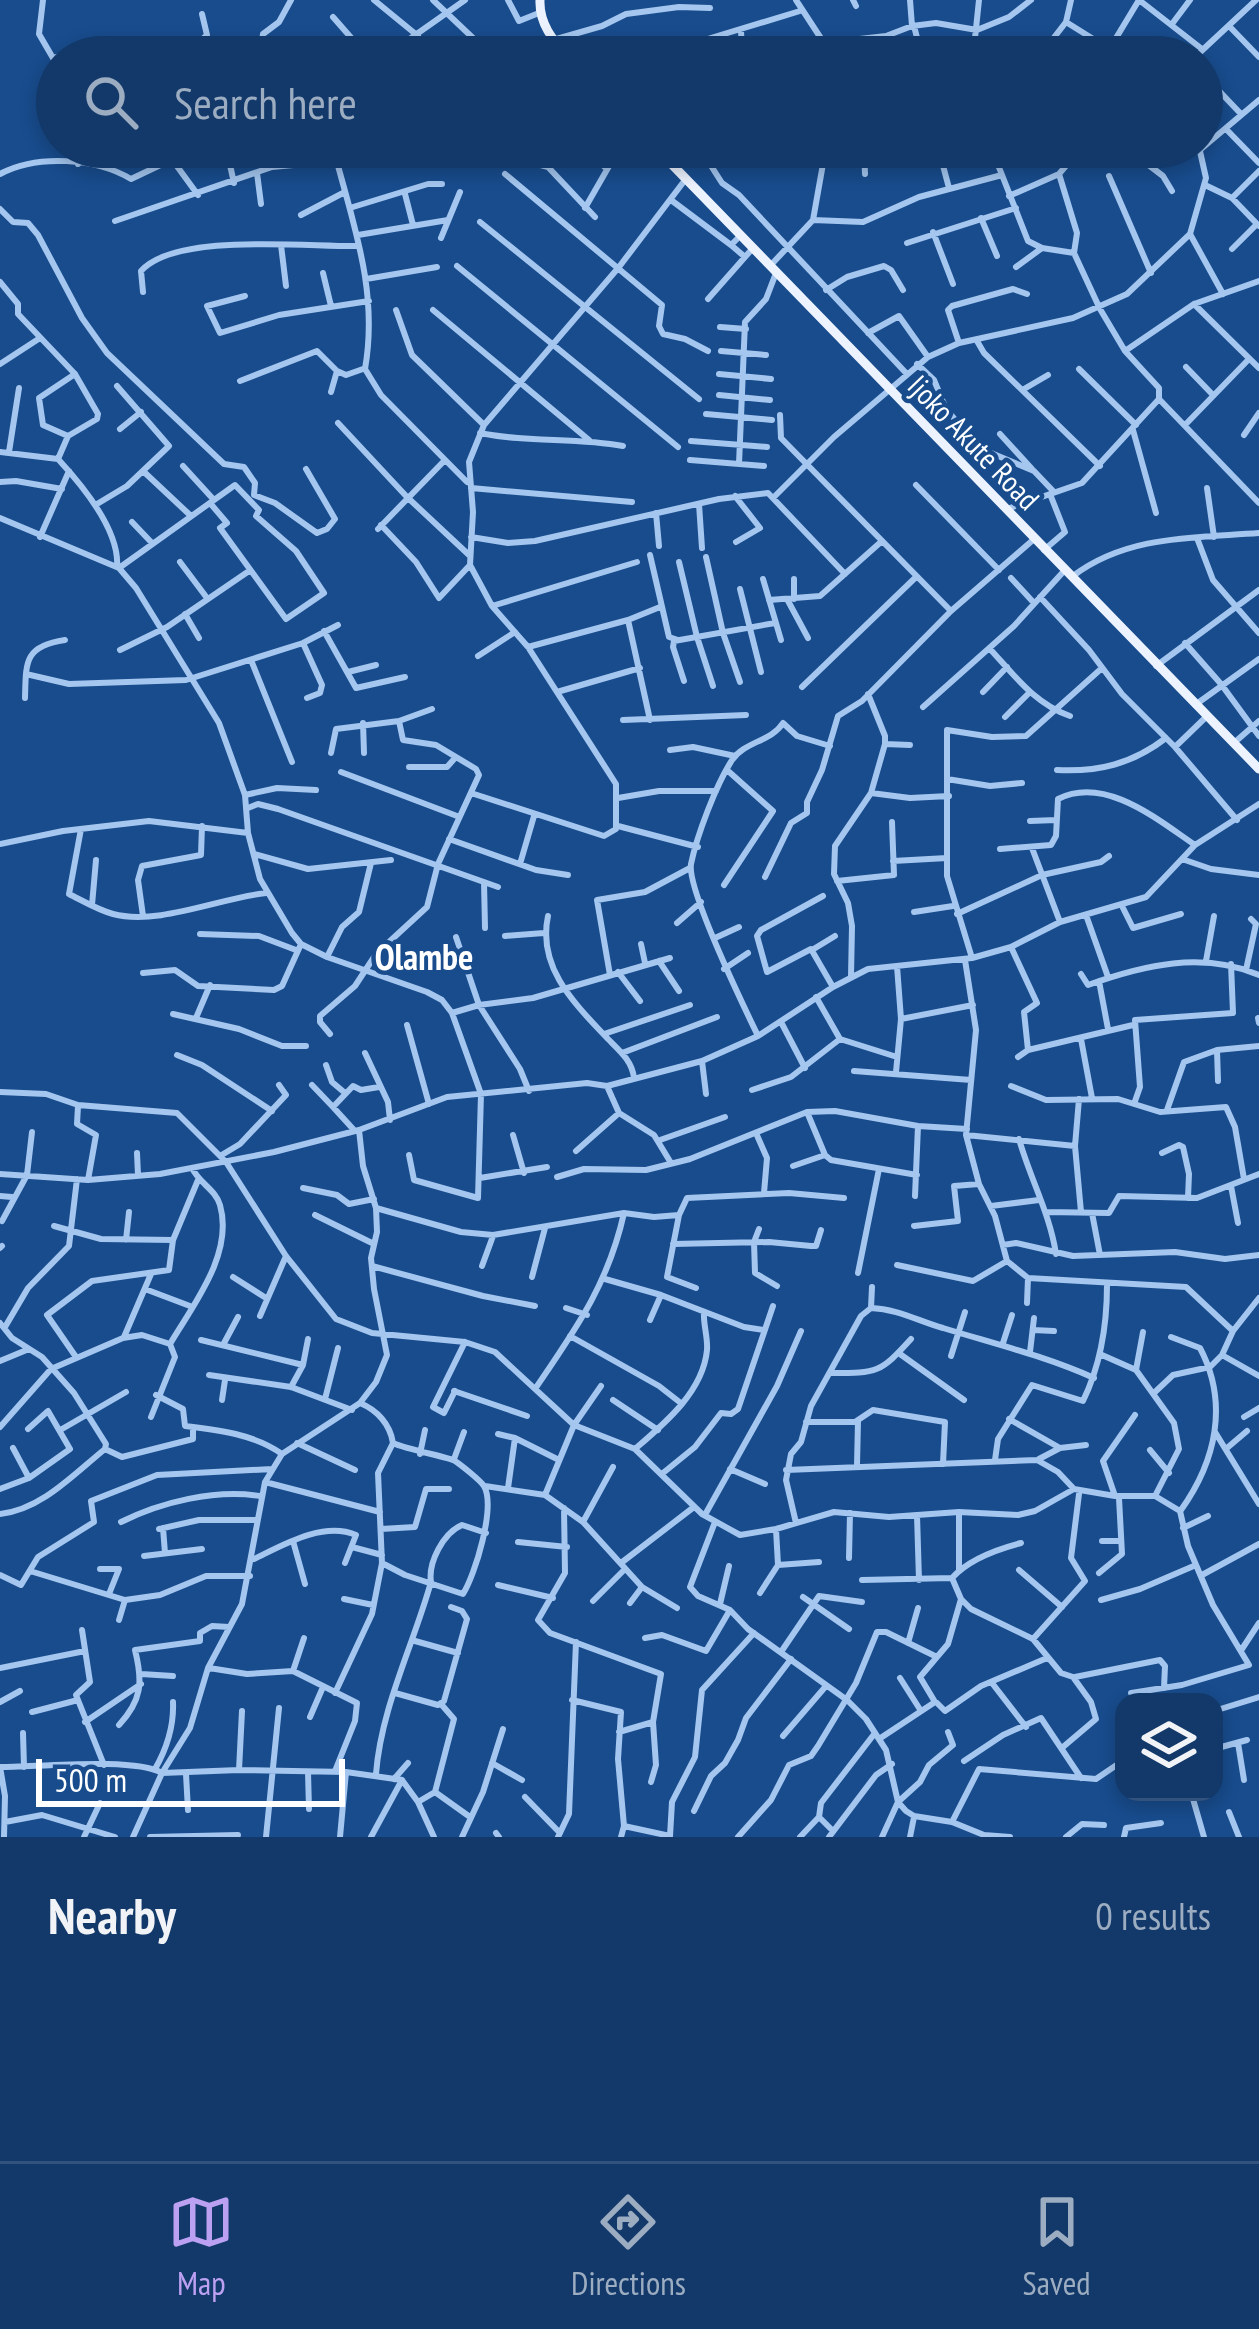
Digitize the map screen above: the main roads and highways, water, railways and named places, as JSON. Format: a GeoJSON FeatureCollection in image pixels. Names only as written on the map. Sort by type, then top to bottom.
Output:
{"type":"FeatureCollection","features":[{"type":"Feature","properties":{"kind":"main road"},"geometry":{"type":"LineString","coordinates":[[540,0],[539,13],[552,36]]}},
{"type":"Feature","properties":{"kind":"main road","name":"Ijoko Akute Road"},"geometry":{"type":"LineString","coordinates":[[675,168],[741,235],[749,252],[773,269],[1259,769]]}},
{"type":"Feature","properties":{"kind":"district","name":"Olambe"},"geometry":{"type":"Point","coordinates":[424,957]}}]}
